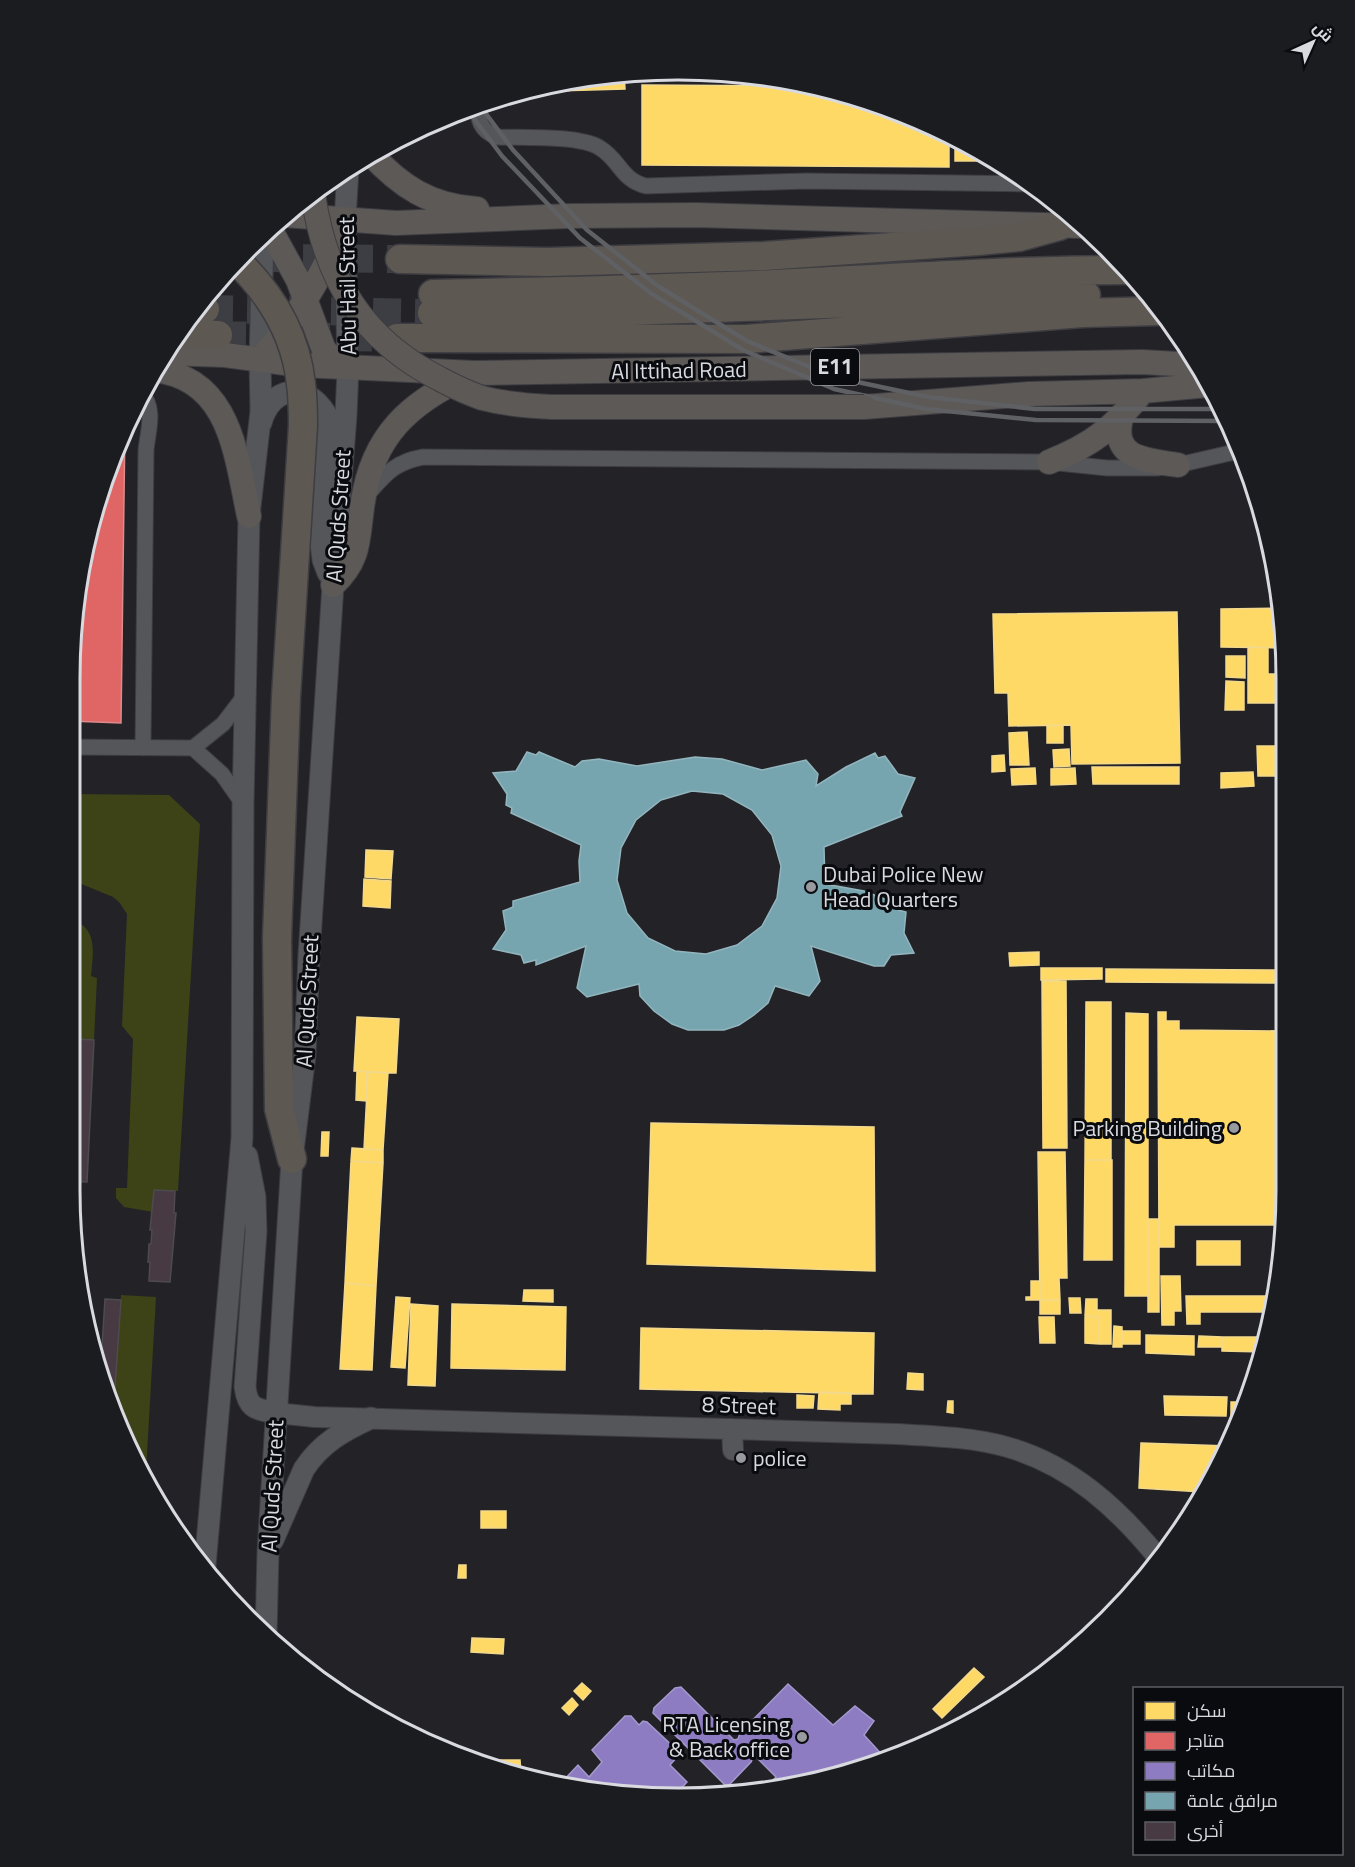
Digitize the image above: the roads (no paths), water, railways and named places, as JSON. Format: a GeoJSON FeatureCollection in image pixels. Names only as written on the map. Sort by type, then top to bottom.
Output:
{"type":"FeatureCollection","features":[{"type":"Feature","properties":{"kind":"highway"},"geometry":{"type":"LineString","coordinates":[[400,259],[548,262],[764,255],[978,241],[1019,237],[1070,226]]}},
{"type":"Feature","properties":{"kind":"highway"},"geometry":{"type":"LineString","coordinates":[[243,267],[275,307],[293,344],[301,384],[303,426],[286,698],[277,938],[279,1109],[292,1159]]}},
{"type":"Feature","properties":{"kind":"highway"},"geometry":{"type":"LineString","coordinates":[[1114,270],[1043,270],[755,285],[558,292],[432,304],[568,314],[1076,295],[1138,297]]}},
{"type":"Feature","properties":{"kind":"highway"},"geometry":{"type":"LineString","coordinates":[[397,338],[746,339],[1083,313],[1150,311]]}},
{"type":"Feature","properties":{"kind":"highway"},"geometry":{"type":"LineString","coordinates":[[188,333],[218,335]]}},
{"type":"Feature","properties":{"kind":"main road"},"geometry":{"type":"LineString","coordinates":[[377,161],[387,172],[411,190],[438,202],[467,208],[569,216]]}},
{"type":"Feature","properties":{"kind":"main road","name":"Abu Hail Street"},"geometry":{"type":"LineString","coordinates":[[347,179],[345,220],[348,368]]}},
{"type":"Feature","properties":{"kind":"main road"},"geometry":{"type":"LineString","coordinates":[[314,202],[318,222],[334,272],[368,327],[392,349],[420,369],[481,397],[516,405],[864,407],[1029,394],[1143,391],[1199,387]]}},
{"type":"Feature","properties":{"kind":"main road"},"geometry":{"type":"LineString","coordinates":[[297,216],[396,223],[569,216],[696,215],[1070,226]]}},
{"type":"Feature","properties":{"kind":"main road"},"geometry":{"type":"LineString","coordinates":[[260,360],[307,300],[328,261],[345,220]]}},
{"type":"Feature","properties":{"kind":"main road"},"geometry":{"type":"LineString","coordinates":[[274,236],[307,300],[324,350],[348,368]]}},
{"type":"Feature","properties":{"kind":"main road"},"geometry":{"type":"LineString","coordinates":[[260,428],[263,248]]}},
{"type":"Feature","properties":{"kind":"main road","name":"Al Ittihad Road"},"geometry":{"type":"LineString","coordinates":[[175,353],[225,355],[348,368],[475,373],[1142,362],[1187,365]]}},
{"type":"Feature","properties":{"kind":"main road","name":"Al Quds Street"},"geometry":{"type":"LineString","coordinates":[[266,1623],[268,1552],[292,1159],[305,1055],[309,955],[348,368]]}},
{"type":"Feature","properties":{"kind":"main road"},"geometry":{"type":"LineString","coordinates":[[163,373],[184,378],[213,402],[224,417],[231,435],[249,516]]}},
{"type":"Feature","properties":{"kind":"main road"},"geometry":{"type":"LineString","coordinates":[[206,1557],[242,1138],[243,805],[249,516],[260,428],[264,411],[283,394],[295,392],[310,395],[326,414],[321,547],[325,566],[333,585],[351,564],[356,552],[369,472],[385,438],[398,423],[426,399],[475,373]]}},
{"type":"Feature","properties":{"kind":"main road"},"geometry":{"type":"LineString","coordinates":[[1049,462],[1088,444],[1106,432],[1143,391]]}},
{"type":"Feature","properties":{"kind":"main road"},"geometry":{"type":"LineString","coordinates":[[1121,418],[1118,431],[1119,441],[1133,456],[1143,460],[1178,465]]}},
{"type":"Feature","properties":{"kind":"main road"},"geometry":{"type":"LineString","coordinates":[[242,1138],[255,1197],[256,1232],[245,1387],[251,1406],[276,1413]]}},
{"type":"Feature","properties":{"kind":"main road"},"geometry":{"type":"LineString","coordinates":[[268,1552],[310,1460],[332,1438],[371,1418]]}},
{"type":"Feature","properties":{"kind":"street"},"geometry":{"type":"LineString","coordinates":[[478,114],[482,128],[488,134],[583,141],[598,146],[612,156],[627,178],[646,186],[806,181],[1015,184]]}},
{"type":"Feature","properties":{"kind":"street"},"geometry":{"type":"LineString","coordinates":[[143,748],[146,450],[150,418],[150,407],[147,402]]}},
{"type":"Feature","properties":{"kind":"street"},"geometry":{"type":"LineString","coordinates":[[363,501],[388,471],[398,464],[423,457],[1049,462],[1107,468],[1157,468],[1231,453]]}},
{"type":"Feature","properties":{"kind":"street"},"geometry":{"type":"LineString","coordinates":[[80,747],[193,748],[223,724],[246,694]]}},
{"type":"Feature","properties":{"kind":"street"},"geometry":{"type":"LineString","coordinates":[[193,748],[222,774],[243,805]]}},
{"type":"Feature","properties":{"kind":"street","name":"8 Street"},"geometry":{"type":"LineString","coordinates":[[276,1413],[315,1417],[934,1436],[1005,1446],[1053,1465],[1083,1484],[1119,1514],[1153,1552]]}},
{"type":"Feature","properties":{"kind":"street"},"geometry":{"type":"LineString","coordinates":[[732,1429],[733,1450]]}},
{"type":"Feature","properties":{"kind":"tunnel"},"geometry":{"type":"LineString","coordinates":[[261,258],[400,259]]}},
{"type":"Feature","properties":{"kind":"tunnel"},"geometry":{"type":"LineString","coordinates":[[206,309],[432,313]]}},
{"type":"Feature","properties":{"kind":"tunnel"},"geometry":{"type":"LineString","coordinates":[[218,335],[397,338]]}},
{"type":"Feature","properties":{"kind":"railway"},"geometry":{"type":"LineString","coordinates":[[484,111],[513,150],[587,230],[658,286],[747,341],[834,377],[928,397],[1035,409],[1212,409]]}},
{"type":"Feature","properties":{"kind":"railway"},"geometry":{"type":"LineString","coordinates":[[472,116],[502,156],[580,238],[652,294],[743,350],[834,389],[926,409],[1036,420],[1218,421]]}},
{"type":"Feature","properties":{"kind":"place","name":"Dubai Police New Head Quarters"},"geometry":{"type":"Point","coordinates":[811,887]}},
{"type":"Feature","properties":{"kind":"place","name":"Parking Building"},"geometry":{"type":"Point","coordinates":[1234,1128]}},
{"type":"Feature","properties":{"kind":"place","name":"police"},"geometry":{"type":"Point","coordinates":[741,1458]}},
{"type":"Feature","properties":{"kind":"place","name":"RTA Licensing & Back office"},"geometry":{"type":"Point","coordinates":[802,1737]}}]}
